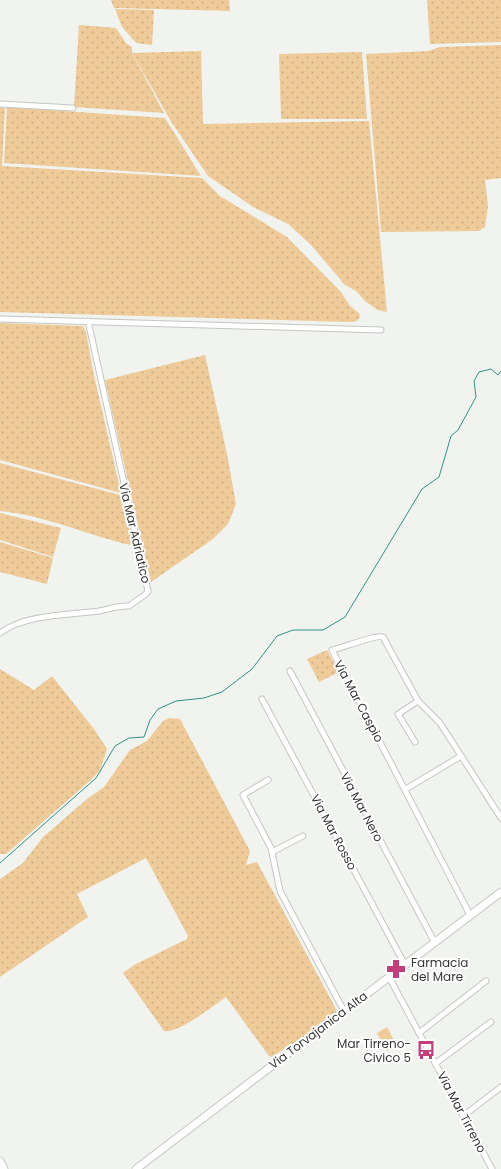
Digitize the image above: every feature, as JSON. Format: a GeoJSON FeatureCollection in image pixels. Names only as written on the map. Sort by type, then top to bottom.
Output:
{"type":"FeatureCollection","features":[{"type":"Feature","properties":{"kind":"street"},"geometry":{"type":"LineString","coordinates":[[0,104],[73,108]]}},
{"type":"Feature","properties":{"kind":"street"},"geometry":{"type":"LineString","coordinates":[[0,319],[381,330]]}},
{"type":"Feature","properties":{"kind":"street","name":"Via Mar Adriatico"},"geometry":{"type":"LineString","coordinates":[[0,633],[26,622],[107,609],[122,604],[129,606],[148,591],[88,321]]}},
{"type":"Feature","properties":{"kind":"street","name":"Via Mar Caspio"},"geometry":{"type":"LineString","coordinates":[[418,701],[382,636],[332,650],[470,915]]}},
{"type":"Feature","properties":{"kind":"street","name":"Via Mar Nero"},"geometry":{"type":"LineString","coordinates":[[290,671],[434,943]]}},
{"type":"Feature","properties":{"kind":"street","name":"Via Mar Rosso"},"geometry":{"type":"LineString","coordinates":[[262,699],[405,965]]}},
{"type":"Feature","properties":{"kind":"street"},"geometry":{"type":"LineString","coordinates":[[415,742],[398,714],[418,701],[440,724],[501,818]]}},
{"type":"Feature","properties":{"kind":"street"},"geometry":{"type":"LineString","coordinates":[[406,789],[461,756]]}},
{"type":"Feature","properties":{"kind":"street"},"geometry":{"type":"LineString","coordinates":[[268,780],[244,795],[272,852],[280,891],[344,1011]]}},
{"type":"Feature","properties":{"kind":"street"},"geometry":{"type":"LineString","coordinates":[[272,852],[303,836]]}},
{"type":"Feature","properties":{"kind":"street","name":"Via Torvajanica Alta"},"geometry":{"type":"LineString","coordinates":[[136,1169],[501,892]]}},
{"type":"Feature","properties":{"kind":"street","name":"Via Mar Tirreno"},"geometry":{"type":"LineString","coordinates":[[389,977],[492,1169]]}},
{"type":"Feature","properties":{"kind":"street"},"geometry":{"type":"LineString","coordinates":[[419,1033],[486,981]]}},
{"type":"Feature","properties":{"kind":"street"},"geometry":{"type":"LineString","coordinates":[[436,1062],[491,1022]]}},
{"type":"Feature","properties":{"kind":"street"},"geometry":{"type":"LineString","coordinates":[[463,1116],[501,1087]]}},
{"type":"Feature","properties":{"kind":"shaded area"},"geometry":{"type":"Polygon","coordinates":[[[111,0],[229,0],[230,11],[114,8],[111,0]]]}},
{"type":"Feature","properties":{"kind":"shaded area"},"geometry":{"type":"Polygon","coordinates":[[[427,0],[501,0],[501,42],[430,44],[427,0]]]}},
{"type":"Feature","properties":{"kind":"shaded area"},"geometry":{"type":"Polygon","coordinates":[[[115,9],[154,10],[152,45],[136,43],[122,27],[115,9]]]}},
{"type":"Feature","properties":{"kind":"shaded area"},"geometry":{"type":"Polygon","coordinates":[[[79,25],[116,28],[126,43],[132,47],[132,53],[164,113],[74,107],[79,25]]]}},
{"type":"Feature","properties":{"kind":"shaded area"},"geometry":{"type":"Polygon","coordinates":[[[501,45],[501,178],[485,180],[488,206],[485,227],[479,231],[381,232],[366,54],[428,51],[440,47],[501,45]]]}},
{"type":"Feature","properties":{"kind":"shaded area"},"geometry":{"type":"Polygon","coordinates":[[[201,51],[203,124],[369,121],[387,312],[378,310],[366,302],[356,291],[345,285],[311,245],[288,224],[253,207],[208,176],[172,123],[132,53],[201,51]]]}},
{"type":"Feature","properties":{"kind":"shaded area"},"geometry":{"type":"Polygon","coordinates":[[[362,52],[367,119],[281,119],[279,54],[362,52]]]}},
{"type":"Feature","properties":{"kind":"shaded area"},"geometry":{"type":"Polygon","coordinates":[[[0,107],[5,108],[2,166],[202,178],[220,196],[287,237],[341,292],[350,306],[359,313],[360,317],[357,321],[351,322],[0,312],[0,107]]]}},
{"type":"Feature","properties":{"kind":"shaded area"},"geometry":{"type":"Polygon","coordinates":[[[7,107],[165,118],[201,176],[4,163],[7,107]]]}},
{"type":"Feature","properties":{"kind":"shaded area"},"geometry":{"type":"Polygon","coordinates":[[[0,323],[83,326],[86,332],[121,493],[0,460],[0,323]]]}},
{"type":"Feature","properties":{"kind":"shaded area"},"geometry":{"type":"Polygon","coordinates":[[[205,355],[236,504],[228,524],[213,539],[151,582],[105,380],[205,355]]]}},
{"type":"Feature","properties":{"kind":"shaded area"},"geometry":{"type":"Polygon","coordinates":[[[0,463],[120,495],[133,541],[130,545],[49,521],[0,511],[0,463]]]}},
{"type":"Feature","properties":{"kind":"shaded area"},"geometry":{"type":"Polygon","coordinates":[[[0,513],[61,528],[53,557],[0,540],[0,513]]]}},
{"type":"Feature","properties":{"kind":"shaded area"},"geometry":{"type":"Polygon","coordinates":[[[0,542],[53,558],[47,584],[0,572],[0,542]]]}},
{"type":"Feature","properties":{"kind":"shaded area"},"geometry":{"type":"Polygon","coordinates":[[[327,650],[339,672],[319,682],[307,659],[327,650]]]}},
{"type":"Feature","properties":{"kind":"shaded area"},"geometry":{"type":"Polygon","coordinates":[[[0,669],[34,690],[52,676],[94,729],[107,749],[100,770],[92,779],[6,854],[0,854],[0,669]]]}},
{"type":"Feature","properties":{"kind":"shaded area"},"geometry":{"type":"Polygon","coordinates":[[[169,718],[180,719],[250,851],[246,865],[257,862],[336,1009],[337,1015],[272,1057],[269,1056],[226,997],[186,1024],[170,1031],[164,1031],[123,973],[134,965],[187,939],[188,936],[146,858],[77,894],[88,917],[0,977],[0,879],[23,863],[43,837],[104,787],[130,750],[147,741],[163,721],[169,718]]]}},
{"type":"Feature","properties":{"kind":"shaded area"},"geometry":{"type":"Polygon","coordinates":[[[387,1027],[397,1046],[387,1051],[377,1033],[387,1027]]]}},
{"type":"Feature","properties":{"kind":"waterway"},"geometry":{"type":"LineString","coordinates":[[0,863],[96,778],[115,746],[129,738],[144,737],[150,720],[158,709],[176,701],[204,698],[222,692],[252,669],[277,636],[293,630],[323,630],[345,617],[422,489],[439,477],[451,436],[458,430],[476,397],[474,381],[479,372],[491,369],[498,375],[501,371]]}},
{"type":"Feature","properties":{"kind":"place","name":"Farmacia del Mare"},"geometry":{"type":"Point","coordinates":[396,969]}},
{"type":"Feature","properties":{"kind":"place","name":"Mar Tirreno- Civico 5"},"geometry":{"type":"Point","coordinates":[426,1050]}}]}
